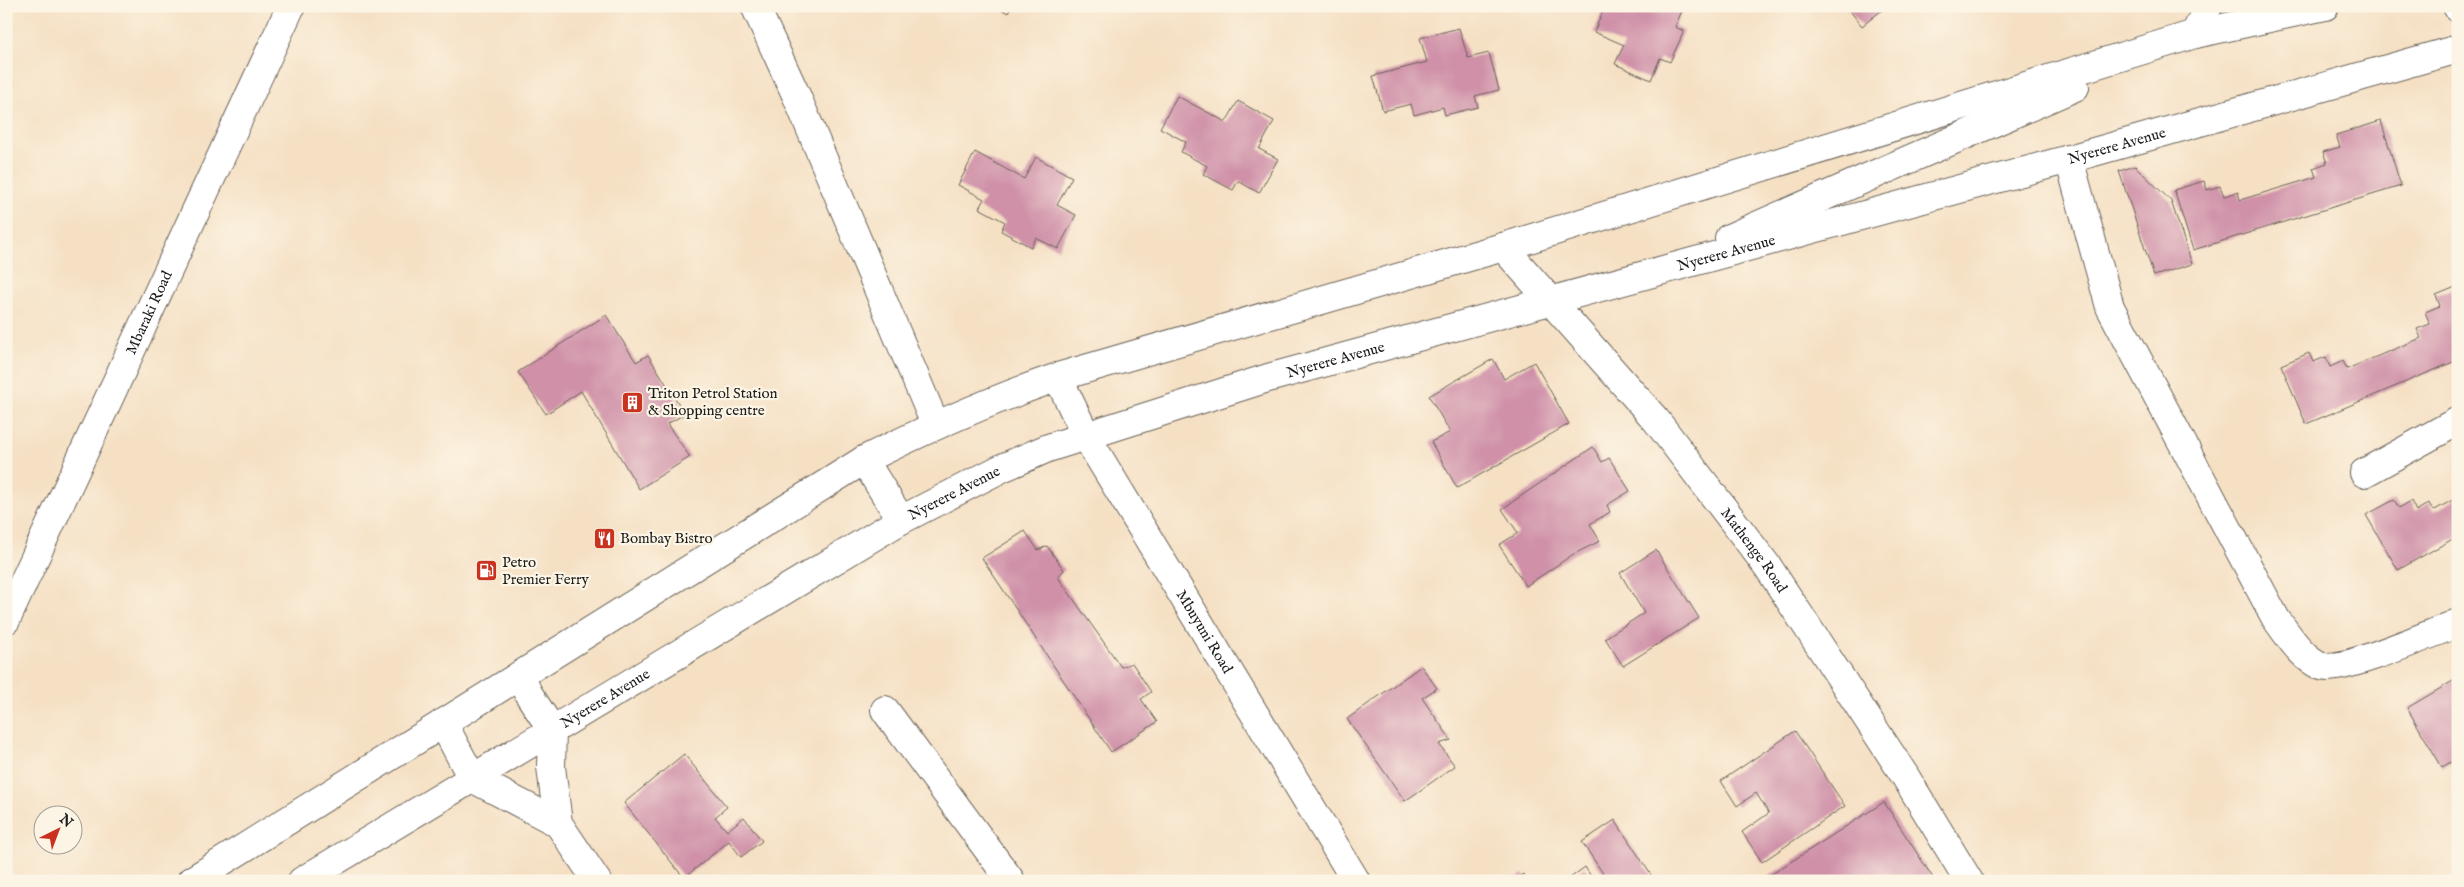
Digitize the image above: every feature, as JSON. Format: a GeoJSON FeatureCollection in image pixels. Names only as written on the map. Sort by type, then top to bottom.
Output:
{"type":"FeatureCollection","features":[{"type":"Feature","properties":{"kind":"main road","name":"Mbaraki Road"},"geometry":{"type":"LineString","coordinates":[[6,620],[291,6]]}},
{"type":"Feature","properties":{"kind":"main road"},"geometry":{"type":"LineString","coordinates":[[755,6],[797,97],[936,424]]}},
{"type":"Feature","properties":{"kind":"main road"},"geometry":{"type":"LineString","coordinates":[[1642,276],[2196,34],[2208,6]]}},
{"type":"Feature","properties":{"kind":"main road"},"geometry":{"type":"LineString","coordinates":[[191,881],[864,460],[936,424],[1001,397],[1058,378],[1503,247],[2196,34],[2325,6]]}},
{"type":"Feature","properties":{"kind":"main road","name":"Nyerere Avenue"},"geometry":{"type":"LineString","coordinates":[[302,881],[901,520],[1002,468],[1048,448],[1268,378],[2069,159],[2458,49]]}},
{"type":"Feature","properties":{"kind":"main road"},"geometry":{"type":"LineString","coordinates":[[2069,159],[2110,307],[2276,619],[2302,654],[2322,667],[2345,666],[2458,623]]}},
{"type":"Feature","properties":{"kind":"main road","name":"Mathenge Road"},"geometry":{"type":"LineString","coordinates":[[1503,247],[1656,420],[1768,567],[1905,776],[1969,881]]}},
{"type":"Feature","properties":{"kind":"main road","name":"Mbuyuni Road"},"geometry":{"type":"LineString","coordinates":[[1058,378],[1086,436],[1356,881]]}},
{"type":"Feature","properties":{"kind":"main road"},"geometry":{"type":"LineString","coordinates":[[2364,473],[2458,421]]}},
{"type":"Feature","properties":{"kind":"main road"},"geometry":{"type":"LineString","coordinates":[[864,460],[901,520]]}},
{"type":"Feature","properties":{"kind":"main road"},"geometry":{"type":"LineString","coordinates":[[520,675],[528,693],[552,730],[551,767],[558,823],[597,881]]}},
{"type":"Feature","properties":{"kind":"main road"},"geometry":{"type":"LineString","coordinates":[[885,710],[1011,881]]}},
{"type":"Feature","properties":{"kind":"main road"},"geometry":{"type":"LineString","coordinates":[[444,723],[472,778],[558,823]]}},
{"type":"Feature","properties":{"kind":"building"},"geometry":{"type":"Polygon","coordinates":[[[996,6],[1012,6],[1008,13],[996,6]]]}},
{"type":"Feature","properties":{"kind":"building"},"geometry":{"type":"Polygon","coordinates":[[[1605,6],[1684,6],[1675,27],[1684,31],[1670,62],[1660,58],[1651,80],[1615,64],[1624,45],[1594,32],[1605,6]]]}},
{"type":"Feature","properties":{"kind":"building"},"geometry":{"type":"Polygon","coordinates":[[[1846,6],[1887,6],[1862,26],[1846,6]]]}},
{"type":"Feature","properties":{"kind":"building"},"geometry":{"type":"Polygon","coordinates":[[[1459,28],[1468,58],[1489,53],[1499,90],[1475,96],[1478,107],[1445,115],[1443,107],[1414,115],[1411,104],[1383,111],[1373,76],[1427,62],[1420,38],[1459,28]]]}},
{"type":"Feature","properties":{"kind":"building"},"geometry":{"type":"Polygon","coordinates":[[[1177,96],[1226,122],[1238,101],[1274,121],[1259,149],[1278,159],[1259,193],[1238,181],[1233,190],[1203,174],[1207,166],[1181,152],[1186,142],[1160,128],[1177,96]]]}},
{"type":"Feature","properties":{"kind":"building"},"geometry":{"type":"Polygon","coordinates":[[[2381,121],[2401,186],[2193,250],[2174,190],[2204,181],[2207,190],[2220,186],[2224,196],[2238,192],[2240,200],[2316,177],[2313,168],[2327,163],[2323,152],[2340,147],[2336,135],[2381,121]]]}},
{"type":"Feature","properties":{"kind":"building"},"geometry":{"type":"Polygon","coordinates":[[[975,152],[1024,179],[1036,157],[1072,177],[1057,205],[1076,215],[1058,249],[1036,238],[1031,247],[1001,231],[1005,222],[979,208],[984,199],[958,185],[975,152]]]}},
{"type":"Feature","properties":{"kind":"building"},"geometry":{"type":"Polygon","coordinates":[[[2135,166],[2171,201],[2192,264],[2154,276],[2119,171],[2135,166]]]}},
{"type":"Feature","properties":{"kind":"building"},"geometry":{"type":"Polygon","coordinates":[[[2458,286],[2458,360],[2306,424],[2281,365],[2309,353],[2313,362],[2326,357],[2330,367],[2343,361],[2347,369],[2421,338],[2417,329],[2430,324],[2425,312],[2440,306],[2436,295],[2458,286]]]}},
{"type":"Feature","properties":{"kind":"building","name":"Triton Petrol Station & Shopping centre"},"geometry":{"type":"Polygon","coordinates":[[[606,315],[636,362],[648,355],[685,414],[667,424],[690,457],[639,489],[581,391],[546,414],[518,372],[606,315]]]}},
{"type":"Feature","properties":{"kind":"building"},"geometry":{"type":"Polygon","coordinates":[[[1493,359],[1504,379],[1534,362],[1569,424],[1457,488],[1431,442],[1450,432],[1429,396],[1493,359]]]}},
{"type":"Feature","properties":{"kind":"building"},"geometry":{"type":"Polygon","coordinates":[[[1593,447],[1602,462],[1609,458],[1630,491],[1607,505],[1610,512],[1590,524],[1600,541],[1572,555],[1526,586],[1499,545],[1518,533],[1502,509],[1593,447]]]}},
{"type":"Feature","properties":{"kind":"building"},"geometry":{"type":"Polygon","coordinates":[[[2458,497],[2458,536],[2398,570],[2366,515],[2394,500],[2399,508],[2411,501],[2416,511],[2429,503],[2433,511],[2458,497]]]}},
{"type":"Feature","properties":{"kind":"building"},"geometry":{"type":"Polygon","coordinates":[[[1025,531],[1038,550],[1047,546],[1064,570],[1058,577],[1121,667],[1132,663],[1151,692],[1141,699],[1157,722],[1111,752],[982,558],[1025,531]]]}},
{"type":"Feature","properties":{"kind":"building"},"geometry":{"type":"Polygon","coordinates":[[[1656,550],[1699,618],[1623,666],[1605,638],[1644,613],[1620,573],[1656,550]]]}},
{"type":"Feature","properties":{"kind":"building"},"geometry":{"type":"Polygon","coordinates":[[[1421,666],[1437,688],[1422,698],[1451,740],[1439,744],[1455,766],[1405,801],[1347,719],[1421,666]]]}},
{"type":"Feature","properties":{"kind":"building"},"geometry":{"type":"Polygon","coordinates":[[[2458,678],[2458,758],[2442,767],[2407,708],[2458,678]]]}},
{"type":"Feature","properties":{"kind":"building"},"geometry":{"type":"Polygon","coordinates":[[[1795,731],[1845,806],[1762,862],[1742,832],[1769,813],[1756,793],[1737,806],[1721,781],[1795,731]]]}},
{"type":"Feature","properties":{"kind":"building"},"geometry":{"type":"Polygon","coordinates":[[[684,754],[727,807],[715,817],[727,831],[744,817],[762,841],[741,857],[729,841],[684,878],[624,803],[684,754]]]}},
{"type":"Feature","properties":{"kind":"building"},"geometry":{"type":"Polygon","coordinates":[[[1884,802],[1935,881],[1761,881],[1884,802]]]}},
{"type":"Feature","properties":{"kind":"building"},"geometry":{"type":"Polygon","coordinates":[[[1615,820],[1655,881],[1608,881],[1582,842],[1615,820]]]}},
{"type":"Feature","properties":{"kind":"building"},"geometry":{"type":"Polygon","coordinates":[[[1585,867],[1594,881],[1566,881],[1585,867]]]}},
{"type":"Feature","properties":{"kind":"building"},"geometry":{"type":"Polygon","coordinates":[[[1523,874],[1528,881],[1514,881],[1523,874]]]}},
{"type":"Feature","properties":{"kind":"place","name":"Triton Petrol Station & Shopping centre"},"geometry":{"type":"Point","coordinates":[632,402]}},
{"type":"Feature","properties":{"kind":"place","name":"Bombay Bistro"},"geometry":{"type":"Point","coordinates":[604,538]}},
{"type":"Feature","properties":{"kind":"place","name":"Petro Premier Ferry"},"geometry":{"type":"Point","coordinates":[486,571]}}]}
